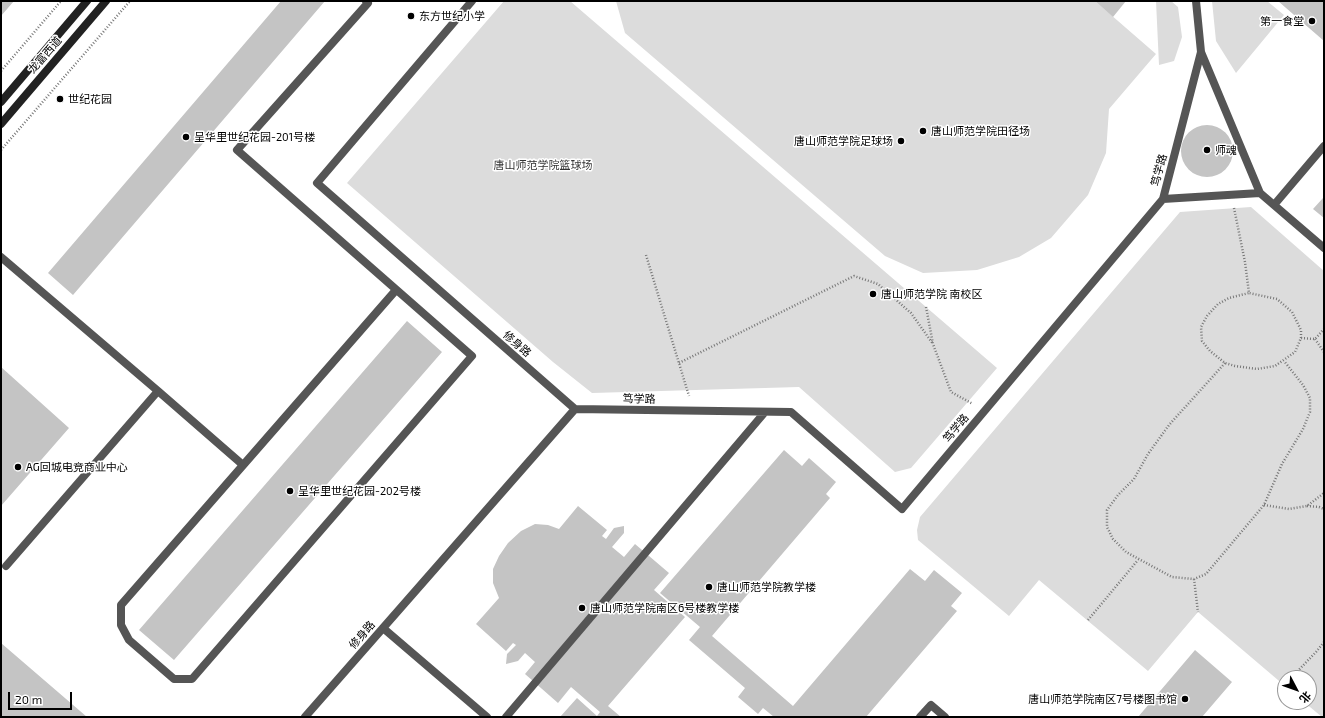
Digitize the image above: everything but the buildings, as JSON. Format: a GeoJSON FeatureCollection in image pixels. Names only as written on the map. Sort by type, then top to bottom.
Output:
{"type":"FeatureCollection","features":[{"type":"Feature","properties":{"kind":"main road","name":"龙富西道"},"geometry":{"type":"LineString","coordinates":[[1,102],[87,1]]}},
{"type":"Feature","properties":{"kind":"main road","name":"龙富西道"},"geometry":{"type":"LineString","coordinates":[[1,124],[106,1]]}},
{"type":"Feature","properties":{"kind":"lane"},"geometry":{"type":"LineString","coordinates":[[366,1],[368,3],[237,150],[472,356],[192,679],[174,679],[129,640],[122,625],[121,605],[396,290]]}},
{"type":"Feature","properties":{"kind":"lane","name":"修身路"},"geometry":{"type":"LineString","coordinates":[[305,717],[575,408],[317,183],[472,1]]}},
{"type":"Feature","properties":{"kind":"lane","name":"笃学路"},"geometry":{"type":"LineString","coordinates":[[1196,1],[1201,52],[1260,192],[1324,248]]}},
{"type":"Feature","properties":{"kind":"lane","name":"笃学路"},"geometry":{"type":"LineString","coordinates":[[575,408],[791,412],[902,509],[1163,199],[1201,52]]}},
{"type":"Feature","properties":{"kind":"lane"},"geometry":{"type":"LineString","coordinates":[[1274,205],[1324,146]]}},
{"type":"Feature","properties":{"kind":"lane"},"geometry":{"type":"LineString","coordinates":[[1163,199],[1260,192]]}},
{"type":"Feature","properties":{"kind":"lane"},"geometry":{"type":"LineString","coordinates":[[1,257],[243,465]]}},
{"type":"Feature","properties":{"kind":"lane"},"geometry":{"type":"LineString","coordinates":[[6,566],[158,391]]}},
{"type":"Feature","properties":{"kind":"lane"},"geometry":{"type":"LineString","coordinates":[[506,717],[765,412]]}},
{"type":"Feature","properties":{"kind":"lane"},"geometry":{"type":"LineString","coordinates":[[383,628],[487,717]]}},
{"type":"Feature","properties":{"kind":"lane"},"geometry":{"type":"LineString","coordinates":[[920,717],[931,705],[945,717]]}},
{"type":"Feature","properties":{"kind":"path"},"geometry":{"type":"LineString","coordinates":[[1,71],[61,1]]}},
{"type":"Feature","properties":{"kind":"path"},"geometry":{"type":"LineString","coordinates":[[1,150],[130,1]]}},
{"type":"Feature","properties":{"kind":"path"},"geometry":{"type":"LineString","coordinates":[[1234,208],[1245,262],[1249,293]]}},
{"type":"Feature","properties":{"kind":"path"},"geometry":{"type":"LineString","coordinates":[[646,255],[694,411]]}},
{"type":"Feature","properties":{"kind":"path"},"geometry":{"type":"LineString","coordinates":[[679,363],[854,276],[878,284],[911,313],[933,344]]}},
{"type":"Feature","properties":{"kind":"path"},"geometry":{"type":"LineString","coordinates":[[1249,293],[1277,299],[1292,312],[1301,330],[1301,338],[1295,352],[1275,366],[1257,369],[1225,363],[1210,351],[1202,341],[1201,327],[1207,316],[1218,304],[1230,298],[1249,293]]}},
{"type":"Feature","properties":{"kind":"path"},"geometry":{"type":"LineString","coordinates":[[926,307],[933,344],[952,392],[984,411]]}},
{"type":"Feature","properties":{"kind":"path"},"geometry":{"type":"LineString","coordinates":[[1315,339],[1324,329]]}},
{"type":"Feature","properties":{"kind":"path"},"geometry":{"type":"LineString","coordinates":[[1301,338],[1315,339]]}},
{"type":"Feature","properties":{"kind":"path"},"geometry":{"type":"LineString","coordinates":[[1315,339],[1324,352]]}},
{"type":"Feature","properties":{"kind":"path"},"geometry":{"type":"LineString","coordinates":[[1225,363],[1169,425],[1148,454],[1134,479],[1118,495],[1107,510],[1107,527],[1112,539],[1126,552],[1138,560],[1172,577],[1194,579],[1206,574],[1264,505],[1282,464],[1303,429],[1310,412],[1310,398],[1303,385],[1284,361]]}},
{"type":"Feature","properties":{"kind":"path"},"geometry":{"type":"LineString","coordinates":[[1307,506],[1324,494]]}},
{"type":"Feature","properties":{"kind":"path"},"geometry":{"type":"LineString","coordinates":[[1264,505],[1289,509],[1307,506],[1324,509]]}},
{"type":"Feature","properties":{"kind":"path"},"geometry":{"type":"LineString","coordinates":[[1088,620],[1138,560]]}},
{"type":"Feature","properties":{"kind":"path"},"geometry":{"type":"LineString","coordinates":[[1194,579],[1198,612]]}},
{"type":"Feature","properties":{"kind":"path"},"geometry":{"type":"LineString","coordinates":[[1298,670],[1324,642]]}},
{"type":"Feature","properties":{"kind":"green space","name":"唐山师范学院篮球场"},"geometry":{"type":"Polygon","coordinates":[[[504,1],[570,1],[997,368],[911,468],[895,472],[799,387],[592,393],[553,362],[347,183],[504,1]]]}},
{"type":"Feature","properties":{"kind":"green space","name":"唐山师范学院田径场"},"geometry":{"type":"Polygon","coordinates":[[[616,1],[1095,1],[1156,54],[1109,109],[1106,153],[1088,195],[1051,238],[1019,257],[977,270],[923,273],[885,256],[625,33],[616,1]]]}},
{"type":"Feature","properties":{"kind":"green space"},"geometry":{"type":"Polygon","coordinates":[[[1156,1],[1171,1],[1178,7],[1182,37],[1174,61],[1159,65],[1156,1]]]}},
{"type":"Feature","properties":{"kind":"green space"},"geometry":{"type":"Polygon","coordinates":[[[1212,1],[1267,1],[1284,15],[1236,73],[1216,41],[1212,1]]]}},
{"type":"Feature","properties":{"kind":"green space"},"geometry":{"type":"Polygon","coordinates":[[[1251,207],[1324,271],[1324,717],[1314,710],[1317,710],[1317,670],[1277,670],[1277,679],[1198,612],[1148,671],[1039,580],[1009,616],[918,540],[917,530],[920,517],[1180,212],[1251,207]]]}},
{"type":"Feature","properties":{"kind":"place","name":"东方世纪小学"},"geometry":{"type":"Point","coordinates":[411,16]}},
{"type":"Feature","properties":{"kind":"place","name":"第一食堂"},"geometry":{"type":"Point","coordinates":[1312,21]}},
{"type":"Feature","properties":{"kind":"place","name":"世纪花园"},"geometry":{"type":"Point","coordinates":[60,99]}},
{"type":"Feature","properties":{"kind":"place","name":"唐山师范学院田径场"},"geometry":{"type":"Point","coordinates":[923,131]}},
{"type":"Feature","properties":{"kind":"place","name":"呈华里世纪花园-201号楼"},"geometry":{"type":"Point","coordinates":[186,137]}},
{"type":"Feature","properties":{"kind":"place","name":"唐山师范学院足球场"},"geometry":{"type":"Point","coordinates":[901,141]}},
{"type":"Feature","properties":{"kind":"place","name":"师魂"},"geometry":{"type":"Point","coordinates":[1207,150]}},
{"type":"Feature","properties":{"kind":"place","name":"唐山师范学院 南校区"},"geometry":{"type":"Point","coordinates":[873,294]}},
{"type":"Feature","properties":{"kind":"place","name":"AG回城电竞商业中心"},"geometry":{"type":"Point","coordinates":[18,467]}},
{"type":"Feature","properties":{"kind":"place","name":"呈华里世纪花园-202号楼"},"geometry":{"type":"Point","coordinates":[290,491]}},
{"type":"Feature","properties":{"kind":"place","name":"唐山师范学院教学楼"},"geometry":{"type":"Point","coordinates":[709,587]}},
{"type":"Feature","properties":{"kind":"place","name":"唐山师范学院南区6号楼教学楼"},"geometry":{"type":"Point","coordinates":[582,608]}},
{"type":"Feature","properties":{"kind":"place","name":"唐山师范学院南区7号楼图书馆"},"geometry":{"type":"Point","coordinates":[1185,699]}}]}
